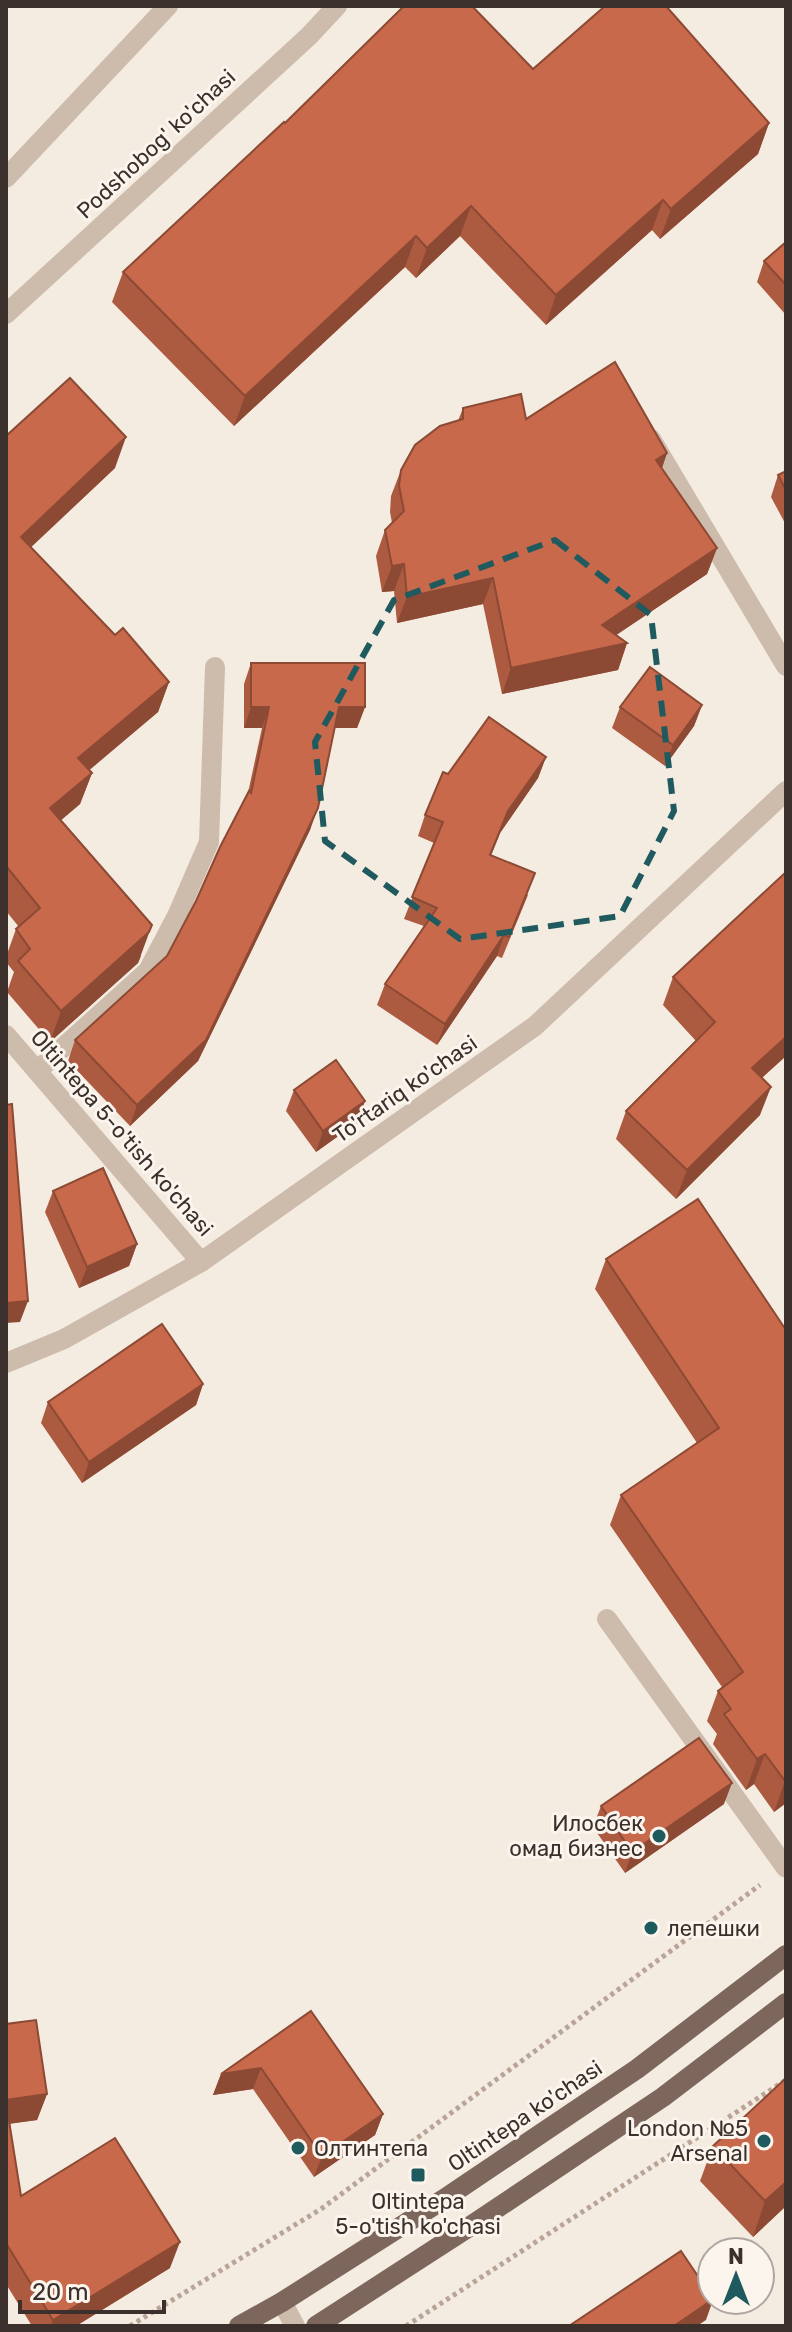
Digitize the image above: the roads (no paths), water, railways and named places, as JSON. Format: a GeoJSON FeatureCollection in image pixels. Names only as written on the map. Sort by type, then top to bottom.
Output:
{"type":"FeatureCollection","features":[{"type":"Feature","properties":{"kind":"main road","name":"Oltintepa ko'chasi"},"geometry":{"type":"LineString","coordinates":[[239,2326],[444,2199],[637,2069],[786,1955]]}},
{"type":"Feature","properties":{"kind":"main road"},"geometry":{"type":"LineString","coordinates":[[316,2326],[663,2097],[786,2003]]}},
{"type":"Feature","properties":{"kind":"street"},"geometry":{"type":"LineString","coordinates":[[6,178],[168,6]]}},
{"type":"Feature","properties":{"kind":"street","name":"Podshobog' ko'chasi"},"geometry":{"type":"LineString","coordinates":[[6,314],[309,36],[337,6]]}},
{"type":"Feature","properties":{"kind":"street"},"geometry":{"type":"LineString","coordinates":[[642,425],[786,666]]}},
{"type":"Feature","properties":{"kind":"street"},"geometry":{"type":"LineString","coordinates":[[37,1071],[148,971],[177,916],[209,842],[215,667]]}},
{"type":"Feature","properties":{"kind":"street","name":"To'rtariq ko'chasi"},"geometry":{"type":"LineString","coordinates":[[6,1363],[64,1339],[201,1262],[535,1026],[786,791]]}},
{"type":"Feature","properties":{"kind":"street","name":"Oltintepa 5-o'tish ko'chasi"},"geometry":{"type":"LineString","coordinates":[[6,1035],[201,1262]]}},
{"type":"Feature","properties":{"kind":"street"},"geometry":{"type":"LineString","coordinates":[[607,1619],[786,1867]]}},
{"type":"Feature","properties":{"kind":"street"},"geometry":{"type":"LineString","coordinates":[[282,2302],[295,2326]]}},
{"type":"Feature","properties":{"kind":"place","name":"Илосбек омад бизнес"},"geometry":{"type":"Point","coordinates":[659,1836]}},
{"type":"Feature","properties":{"kind":"place","name":"лепешки"},"geometry":{"type":"Point","coordinates":[651,1928]}},
{"type":"Feature","properties":{"kind":"place","name":"London №5 Arsenal"},"geometry":{"type":"Point","coordinates":[764,2141]}},
{"type":"Feature","properties":{"kind":"place","name":"Олтинтепа"},"geometry":{"type":"Point","coordinates":[298,2148]}},
{"type":"Feature","properties":{"kind":"place","name":"Oltintepa 5-o'tish ko'chasi"},"geometry":{"type":"Point","coordinates":[418,2175]}}]}
